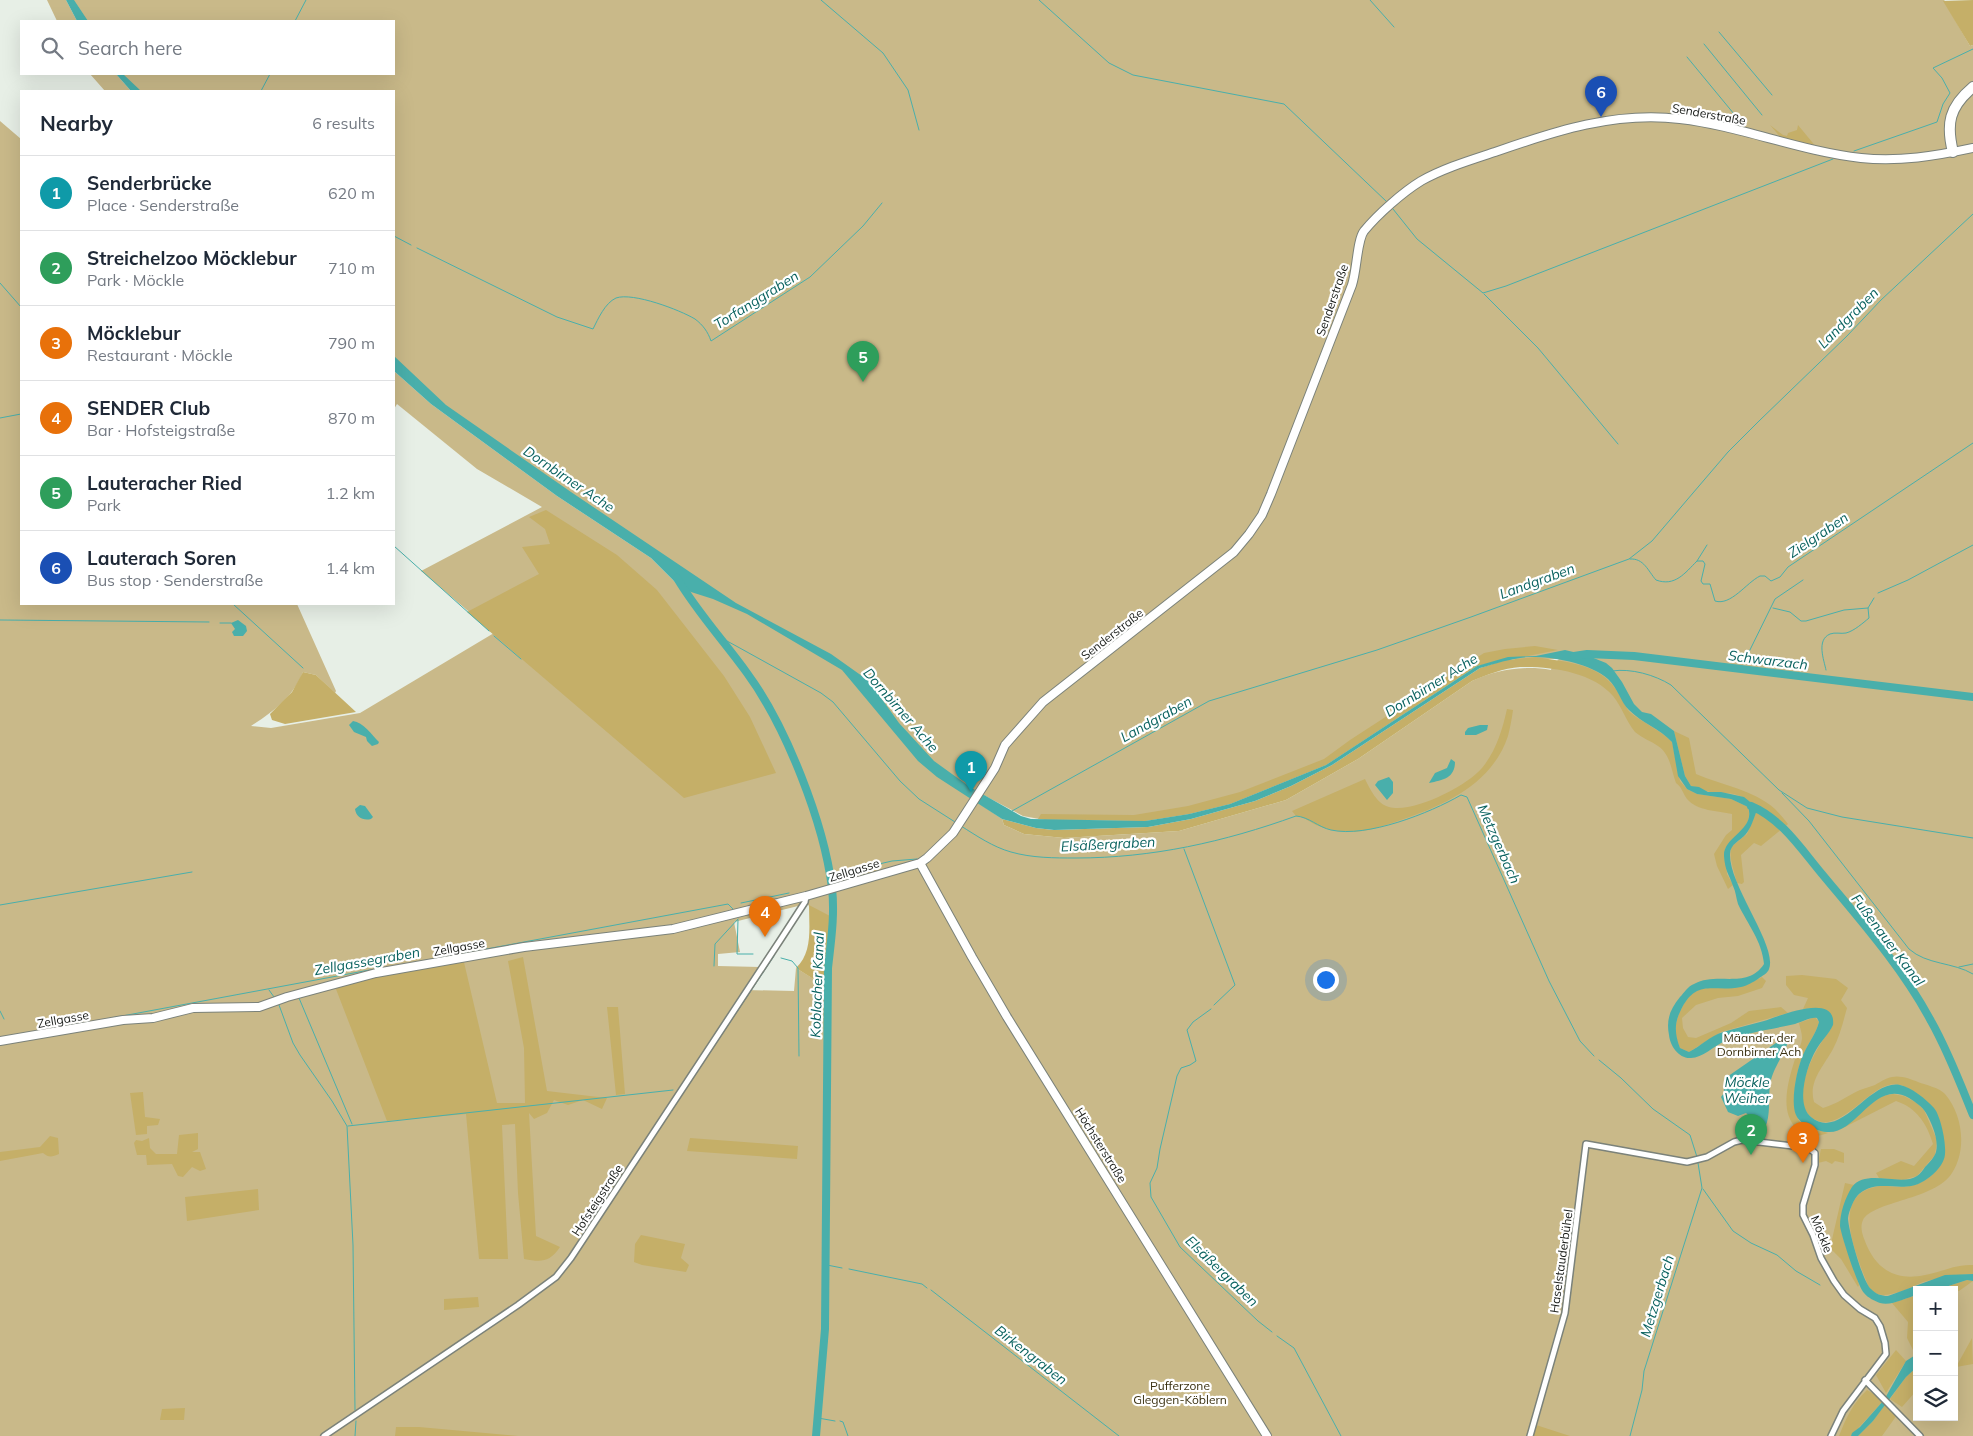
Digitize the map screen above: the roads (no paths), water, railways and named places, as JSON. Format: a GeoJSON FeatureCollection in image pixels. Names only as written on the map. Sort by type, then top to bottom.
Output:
{"type":"FeatureCollection","features":[{"type":"Feature","properties":{"kind":"highway"},"geometry":{"type":"LineString","coordinates":[[1953,152],[1948,131],[1950,117],[1957,104],[1973,88]]}},
{"type":"Feature","properties":{"kind":"main road","name":"Senderstraße"},"geometry":{"type":"LineString","coordinates":[[920,863],[927,858],[961,821],[990,777],[1005,745],[1043,702],[1221,564],[1249,534],[1262,515],[1271,494],[1352,285],[1357,264],[1359,239],[1364,231],[1387,209],[1422,181],[1468,161],[1560,131],[1610,119],[1633,117],[1697,121],[1817,150],[1861,158],[1914,158],[1973,148]]}},
{"type":"Feature","properties":{"kind":"main road","name":"Zellgasse"},"geometry":{"type":"LineString","coordinates":[[0,1042],[123,1020],[152,1018],[193,1008],[259,1007],[294,995],[376,973],[524,947],[673,929],[806,896],[920,863]]}},
{"type":"Feature","properties":{"kind":"main road","name":"Höchsterstraße"},"geometry":{"type":"LineString","coordinates":[[920,863],[1007,1017],[1267,1436]]}},
{"type":"Feature","properties":{"kind":"street","name":"Hofsteigstraße"},"geometry":{"type":"LineString","coordinates":[[324,1436],[518,1305],[556,1277],[571,1258],[781,939],[805,902],[806,896]]}},
{"type":"Feature","properties":{"kind":"street","name":"Möckle"},"geometry":{"type":"LineString","coordinates":[[1586,1144],[1687,1162],[1707,1157],[1734,1142],[1742,1140],[1801,1147],[1813,1151],[1816,1158],[1805,1196],[1803,1215],[1810,1227],[1825,1267],[1844,1295],[1877,1321],[1885,1343],[1884,1357],[1865,1380]]}},
{"type":"Feature","properties":{"kind":"street","name":"Haselstauderbühel"},"geometry":{"type":"LineString","coordinates":[[1530,1436],[1565,1313],[1586,1144]]}},
{"type":"Feature","properties":{"kind":"street"},"geometry":{"type":"LineString","coordinates":[[1831,1436],[1843,1411],[1865,1380],[1920,1436]]}},
{"type":"Feature","properties":{"kind":"water"},"geometry":{"type":"Polygon","coordinates":[[[66,0],[74,0],[87,20],[76,20],[66,0]]]}},
{"type":"Feature","properties":{"kind":"water"},"geometry":{"type":"Polygon","coordinates":[[[117,75],[124,75],[140,90],[130,90],[117,75]]]}},
{"type":"Feature","properties":{"kind":"water"},"geometry":{"type":"Polygon","coordinates":[[[395,357],[446,405],[571,492],[736,603],[831,654],[869,681],[899,723],[934,761],[970,787],[1021,816],[1031,819],[1145,821],[1189,814],[1230,804],[1326,765],[1477,666],[1508,657],[1536,656],[1565,650],[1586,655],[1606,663],[1612,668],[1634,704],[1642,712],[1651,714],[1674,731],[1685,776],[1691,786],[1699,787],[1708,792],[1721,792],[1744,797],[1760,810],[1757,810],[1748,832],[1733,845],[1730,854],[1737,882],[1767,946],[1770,959],[1769,969],[1750,984],[1731,988],[1699,990],[1692,994],[1680,1012],[1676,1025],[1676,1034],[1680,1048],[1689,1052],[1718,1034],[1805,1009],[1826,1009],[1832,1015],[1833,1025],[1818,1047],[1809,1065],[1804,1084],[1804,1103],[1806,1111],[1811,1117],[1822,1123],[1833,1122],[1877,1091],[1889,1086],[1900,1085],[1918,1094],[1937,1112],[1945,1154],[1941,1166],[1936,1172],[1924,1181],[1907,1187],[1883,1186],[1867,1189],[1857,1196],[1848,1218],[1856,1255],[1864,1277],[1871,1289],[1881,1295],[1888,1296],[1913,1287],[1913,1296],[1885,1304],[1866,1295],[1861,1289],[1850,1261],[1840,1221],[1847,1196],[1852,1187],[1858,1182],[1874,1178],[1910,1179],[1917,1176],[1931,1160],[1936,1152],[1936,1137],[1931,1122],[1922,1108],[1909,1098],[1897,1094],[1886,1095],[1838,1131],[1820,1131],[1799,1120],[1794,1109],[1795,1085],[1801,1061],[1818,1026],[1817,1018],[1733,1038],[1704,1054],[1691,1058],[1679,1054],[1673,1047],[1668,1030],[1671,1010],[1688,988],[1703,980],[1749,976],[1757,972],[1764,964],[1758,940],[1738,904],[1735,890],[1726,869],[1724,856],[1728,843],[1747,822],[1749,815],[1748,807],[1731,799],[1697,794],[1687,789],[1678,776],[1672,742],[1629,710],[1608,679],[1593,669],[1564,660],[1529,657],[1480,668],[1332,765],[1291,786],[1255,801],[1191,819],[1148,827],[1054,830],[1036,828],[1002,819],[937,777],[918,761],[842,670],[747,614],[713,599],[691,592],[677,584],[651,558],[557,496],[431,404],[395,372],[395,357]]]}},
{"type":"Feature","properties":{"kind":"water"},"geometry":{"type":"Polygon","coordinates":[[[238,620],[246,626],[247,631],[243,636],[234,636],[232,632],[235,629],[231,623],[238,620]]]}},
{"type":"Feature","properties":{"kind":"water"},"geometry":{"type":"Polygon","coordinates":[[[353,721],[367,729],[379,742],[378,744],[372,746],[366,737],[354,732],[349,725],[353,721]]]}},
{"type":"Feature","properties":{"kind":"water"},"geometry":{"type":"Polygon","coordinates":[[[1488,725],[1487,730],[1476,735],[1465,735],[1468,728],[1488,725]]]}},
{"type":"Feature","properties":{"kind":"water"},"geometry":{"type":"Polygon","coordinates":[[[1451,759],[1455,762],[1453,772],[1443,779],[1429,783],[1435,773],[1447,768],[1451,759]]]}},
{"type":"Feature","properties":{"kind":"water"},"geometry":{"type":"Polygon","coordinates":[[[1389,777],[1393,782],[1393,793],[1387,800],[1375,785],[1378,781],[1389,777]]]}},
{"type":"Feature","properties":{"kind":"water"},"geometry":{"type":"Polygon","coordinates":[[[360,805],[365,806],[373,817],[371,819],[363,819],[358,816],[355,809],[360,805]]]}},
{"type":"Feature","properties":{"kind":"water","name":"Möckle Weiher"},"geometry":{"type":"Polygon","coordinates":[[[1786,1040],[1788,1042],[1771,1079],[1768,1118],[1764,1130],[1746,1113],[1738,1116],[1728,1112],[1721,1097],[1724,1093],[1724,1079],[1776,1043],[1786,1040]]]}},
{"type":"Feature","properties":{"kind":"water"},"geometry":{"type":"Polygon","coordinates":[[[1973,1274],[1973,1281],[1967,1280],[1948,1286],[1915,1286],[1945,1275],[1973,1274]]]}},
{"type":"Feature","properties":{"kind":"water"},"geometry":{"type":"Polygon","coordinates":[[[1913,1357],[1913,1371],[1906,1377],[1873,1421],[1858,1436],[1851,1436],[1884,1400],[1906,1361],[1913,1357]]]}},
{"type":"Feature","properties":{"kind":"waterway","name":"Torfanggraben"},"geometry":{"type":"LineString","coordinates":[[296,20],[306,0]]}},
{"type":"Feature","properties":{"kind":"waterway","name":"Torfanggraben"},"geometry":{"type":"LineString","coordinates":[[821,0],[883,53],[908,90],[919,130]]}},
{"type":"Feature","properties":{"kind":"waterway"},"geometry":{"type":"LineString","coordinates":[[1039,0],[1109,63],[1133,75],[1284,104],[1387,202]]}},
{"type":"Feature","properties":{"kind":"waterway"},"geometry":{"type":"LineString","coordinates":[[1370,0],[1394,27]]}},
{"type":"Feature","properties":{"kind":"waterway"},"geometry":{"type":"LineString","coordinates":[[1719,32],[1772,95]]}},
{"type":"Feature","properties":{"kind":"waterway"},"geometry":{"type":"LineString","coordinates":[[1704,44],[1762,115]]}},
{"type":"Feature","properties":{"kind":"waterway"},"geometry":{"type":"LineString","coordinates":[[1854,151],[1937,122],[1943,104],[1950,93],[1942,78],[1933,68],[1973,49]]}},
{"type":"Feature","properties":{"kind":"waterway"},"geometry":{"type":"LineString","coordinates":[[1687,57],[1739,120]]}},
{"type":"Feature","properties":{"kind":"waterway","name":"Torfanggraben"},"geometry":{"type":"LineString","coordinates":[[262,90],[269,75]]}},
{"type":"Feature","properties":{"kind":"waterway"},"geometry":{"type":"LineString","coordinates":[[1393,209],[1417,239],[1483,293],[1506,286],[1833,159]]}},
{"type":"Feature","properties":{"kind":"waterway","name":"Torfanggraben"},"geometry":{"type":"LineString","coordinates":[[417,248],[557,317],[593,329],[602,312],[612,300],[633,297],[668,307],[695,319],[705,329],[711,341],[810,277],[863,226],[882,203]]}},
{"type":"Feature","properties":{"kind":"waterway","name":"Landgraben"},"geometry":{"type":"LineString","coordinates":[[1012,811],[1209,701],[1377,650],[1629,559],[1652,541],[1728,452],[1847,336],[1881,300],[1973,214]]}},
{"type":"Feature","properties":{"kind":"waterway","name":"Torfanggraben"},"geometry":{"type":"LineString","coordinates":[[395,237],[411,245]]}},
{"type":"Feature","properties":{"kind":"waterway"},"geometry":{"type":"LineString","coordinates":[[0,283],[20,306]]}},
{"type":"Feature","properties":{"kind":"waterway"},"geometry":{"type":"LineString","coordinates":[[1484,294],[1538,348],[1618,444]]}},
{"type":"Feature","properties":{"kind":"waterway"},"geometry":{"type":"LineString","coordinates":[[0,418],[20,414]]}},
{"type":"Feature","properties":{"kind":"waterway","name":"Zielgraben"},"geometry":{"type":"LineString","coordinates":[[1630,559],[1635,559],[1642,563],[1656,580],[1663,582],[1679,578],[1697,561],[1703,561],[1705,564],[1701,581],[1703,584],[1710,584],[1715,601],[1727,600],[1760,576],[1765,576],[1771,581],[1780,577],[1788,567],[1973,443]]}},
{"type":"Feature","properties":{"kind":"waterway"},"geometry":{"type":"LineString","coordinates":[[1697,561],[1707,545]]}},
{"type":"Feature","properties":{"kind":"waterway"},"geometry":{"type":"LineString","coordinates":[[1878,593],[1908,580],[1973,545]]}},
{"type":"Feature","properties":{"kind":"waterway"},"geometry":{"type":"LineString","coordinates":[[395,547],[489,631]]}},
{"type":"Feature","properties":{"kind":"waterway","name":"Koblacher Kanal"},"geometry":{"type":"LineString","coordinates":[[677,578],[702,615],[747,673],[776,720],[812,805],[828,862],[833,898],[833,918],[828,968],[825,1329],[816,1436]]}},
{"type":"Feature","properties":{"kind":"waterway"},"geometry":{"type":"LineString","coordinates":[[1745,660],[1775,599],[1803,580]]}},
{"type":"Feature","properties":{"kind":"waterway"},"geometry":{"type":"LineString","coordinates":[[1826,670],[1822,650],[1823,641],[1832,633],[1849,632],[1869,618],[1868,608],[1874,598]]}},
{"type":"Feature","properties":{"kind":"waterway"},"geometry":{"type":"LineString","coordinates":[[234,605],[303,668]]}},
{"type":"Feature","properties":{"kind":"waterway"},"geometry":{"type":"LineString","coordinates":[[1773,608],[1790,612],[1801,621],[1844,610],[1868,608]]}},
{"type":"Feature","properties":{"kind":"waterway"},"geometry":{"type":"LineString","coordinates":[[0,620],[209,622]]}},
{"type":"Feature","properties":{"kind":"waterway"},"geometry":{"type":"LineString","coordinates":[[220,623],[231,623]]}},
{"type":"Feature","properties":{"kind":"waterway"},"geometry":{"type":"LineString","coordinates":[[494,636],[521,659]]}},
{"type":"Feature","properties":{"kind":"waterway","name":"Elsäßergraben"},"geometry":{"type":"LineString","coordinates":[[723,642],[727,641],[821,693],[833,702],[900,781],[919,799],[955,822]]}},
{"type":"Feature","properties":{"kind":"waterway","name":"Schwarzach"},"geometry":{"type":"LineString","coordinates":[[1574,656],[1587,654],[1634,656],[1973,697]]}},
{"type":"Feature","properties":{"kind":"waterway"},"geometry":{"type":"LineString","coordinates":[[1612,671],[1643,673],[1671,685],[1779,790],[1807,808],[1842,817],[1973,838]]}},
{"type":"Feature","properties":{"kind":"waterway"},"geometry":{"type":"LineString","coordinates":[[1782,793],[1809,821],[1909,949],[1924,958],[1957,967],[1973,974]]}},
{"type":"Feature","properties":{"kind":"waterway","name":"Metzgerbach"},"geometry":{"type":"LineString","coordinates":[[961,826],[991,844],[1019,854],[1051,858],[1104,857],[1160,852],[1188,847],[1242,834],[1296,816],[1331,830],[1346,832],[1362,830],[1380,827],[1416,816],[1461,795],[1467,797],[1549,981],[1580,1041],[1594,1056]]}},
{"type":"Feature","properties":{"kind":"waterway","name":"Fußenauer Kanal"},"geometry":{"type":"LineString","coordinates":[[1751,806],[1782,827],[1894,963],[1920,1001],[1937,1032],[1954,1067],[1973,1115]]}},
{"type":"Feature","properties":{"kind":"waterway","name":"Elsäßergraben"},"geometry":{"type":"LineString","coordinates":[[1184,849],[1235,985],[1214,1005]]}},
{"type":"Feature","properties":{"kind":"waterway"},"geometry":{"type":"LineString","coordinates":[[862,868],[892,861],[917,859]]}},
{"type":"Feature","properties":{"kind":"waterway"},"geometry":{"type":"LineString","coordinates":[[0,905],[192,872]]}},
{"type":"Feature","properties":{"kind":"waterway"},"geometry":{"type":"LineString","coordinates":[[741,903],[789,893]]}},
{"type":"Feature","properties":{"kind":"waterway","name":"Zellgassegraben"},"geometry":{"type":"LineString","coordinates":[[379,969],[728,904],[734,910]]}},
{"type":"Feature","properties":{"kind":"waterway"},"geometry":{"type":"LineString","coordinates":[[714,966],[715,944],[738,919]]}},
{"type":"Feature","properties":{"kind":"waterway","name":"Landgraben"},"geometry":{"type":"LineString","coordinates":[[738,920],[737,954],[753,954]]}},
{"type":"Feature","properties":{"kind":"waterway"},"geometry":{"type":"LineString","coordinates":[[685,1090],[774,956]]}},
{"type":"Feature","properties":{"kind":"waterway","name":"Landgraben"},"geometry":{"type":"LineString","coordinates":[[781,958],[792,961],[798,968],[799,1056]]}},
{"type":"Feature","properties":{"kind":"waterway"},"geometry":{"type":"LineString","coordinates":[[1959,967],[1973,964]]}},
{"type":"Feature","properties":{"kind":"waterway","name":"Zellgassegraben"},"geometry":{"type":"LineString","coordinates":[[106,1019],[375,969]]}},
{"type":"Feature","properties":{"kind":"waterway"},"geometry":{"type":"LineString","coordinates":[[269,990],[274,997]]}},
{"type":"Feature","properties":{"kind":"waterway"},"geometry":{"type":"LineString","coordinates":[[299,998],[352,1124]]}},
{"type":"Feature","properties":{"kind":"waterway"},"geometry":{"type":"LineString","coordinates":[[279,1005],[293,1043],[347,1126],[353,1245],[355,1410]]}},
{"type":"Feature","properties":{"kind":"waterway","name":"Elsäßergraben"},"geometry":{"type":"LineString","coordinates":[[1211,1009],[1193,1022],[1187,1030],[1196,1061],[1181,1068],[1177,1076],[1157,1168],[1150,1183],[1151,1197],[1180,1247],[1272,1332]]}},
{"type":"Feature","properties":{"kind":"waterway"},"geometry":{"type":"LineString","coordinates":[[0,1011],[4,1019]]}},
{"type":"Feature","properties":{"kind":"waterway","name":"Metzgerbach"},"geometry":{"type":"LineString","coordinates":[[1599,1060],[1653,1109],[1690,1135],[1697,1157]]}},
{"type":"Feature","properties":{"kind":"waterway"},"geometry":{"type":"LineString","coordinates":[[348,1126],[673,1090]]}},
{"type":"Feature","properties":{"kind":"waterway"},"geometry":{"type":"LineString","coordinates":[[652,1140],[680,1098]]}},
{"type":"Feature","properties":{"kind":"waterway","name":"Metzgerbach"},"geometry":{"type":"LineString","coordinates":[[1630,1436],[1642,1390],[1644,1371],[1702,1188],[1698,1163]]}},
{"type":"Feature","properties":{"kind":"waterway"},"geometry":{"type":"LineString","coordinates":[[1703,1189],[1733,1231],[1751,1243],[1777,1255],[1796,1271],[1820,1285]]}},
{"type":"Feature","properties":{"kind":"waterway"},"geometry":{"type":"LineString","coordinates":[[598,1221],[611,1202]]}},
{"type":"Feature","properties":{"kind":"waterway"},"geometry":{"type":"LineString","coordinates":[[532,1298],[559,1278],[586,1239]]}},
{"type":"Feature","properties":{"kind":"waterway","name":"Birkengraben"},"geometry":{"type":"LineString","coordinates":[[827,1265],[842,1268]]}},
{"type":"Feature","properties":{"kind":"waterway","name":"Birkengraben"},"geometry":{"type":"LineString","coordinates":[[849,1269],[922,1284],[927,1288]]}},
{"type":"Feature","properties":{"kind":"waterway","name":"Birkengraben"},"geometry":{"type":"LineString","coordinates":[[931,1290],[1119,1436]]}},
{"type":"Feature","properties":{"kind":"waterway","name":"Elsäßergraben"},"geometry":{"type":"LineString","coordinates":[[1277,1336],[1294,1348],[1341,1436]]}},
{"type":"Feature","properties":{"kind":"waterway"},"geometry":{"type":"LineString","coordinates":[[818,1418],[835,1421]]}},
{"type":"Feature","properties":{"kind":"waterway"},"geometry":{"type":"LineString","coordinates":[[355,1436],[356,1421]]}},
{"type":"Feature","properties":{"kind":"waterway"},"geometry":{"type":"LineString","coordinates":[[840,1421],[843,1422],[848,1436]]}},
{"type":"Feature","properties":{"kind":"place","name":"Lauterach Soren"},"geometry":{"type":"Point","coordinates":[1601,117]}},
{"type":"Feature","properties":{"kind":"place","name":"Lauteracher Ried"},"geometry":{"type":"Point","coordinates":[863,382]}},
{"type":"Feature","properties":{"kind":"place","name":"Senderbrücke"},"geometry":{"type":"Point","coordinates":[971,792]}},
{"type":"Feature","properties":{"kind":"place","name":"SENDER Club"},"geometry":{"type":"Point","coordinates":[765,937]}},
{"type":"Feature","properties":{"kind":"place","name":"Streichelzoo Möcklebur"},"geometry":{"type":"Point","coordinates":[1751,1155]}},
{"type":"Feature","properties":{"kind":"place","name":"Möcklebur"},"geometry":{"type":"Point","coordinates":[1803,1163]}},
{"type":"Feature","properties":{"kind":"water label","name":"Dornbirner Ache"},"geometry":{"type":"Point","coordinates":[569,479]}},
{"type":"Feature","properties":{"kind":"water label","name":"Dornbirner Ache"},"geometry":{"type":"Point","coordinates":[1431,685]}},
{"type":"Feature","properties":{"kind":"water label","name":"Dornbirner Ache"},"geometry":{"type":"Point","coordinates":[901,710]}},
{"type":"Feature","properties":{"kind":"park label","name":"Mäander der Dornbirner Ach"},"geometry":{"type":"Point","coordinates":[1759,1044]}},
{"type":"Feature","properties":{"kind":"park label","name":"Pufferzone Gleggen-Köblern"},"geometry":{"type":"Point","coordinates":[1180,1392]}}]}
